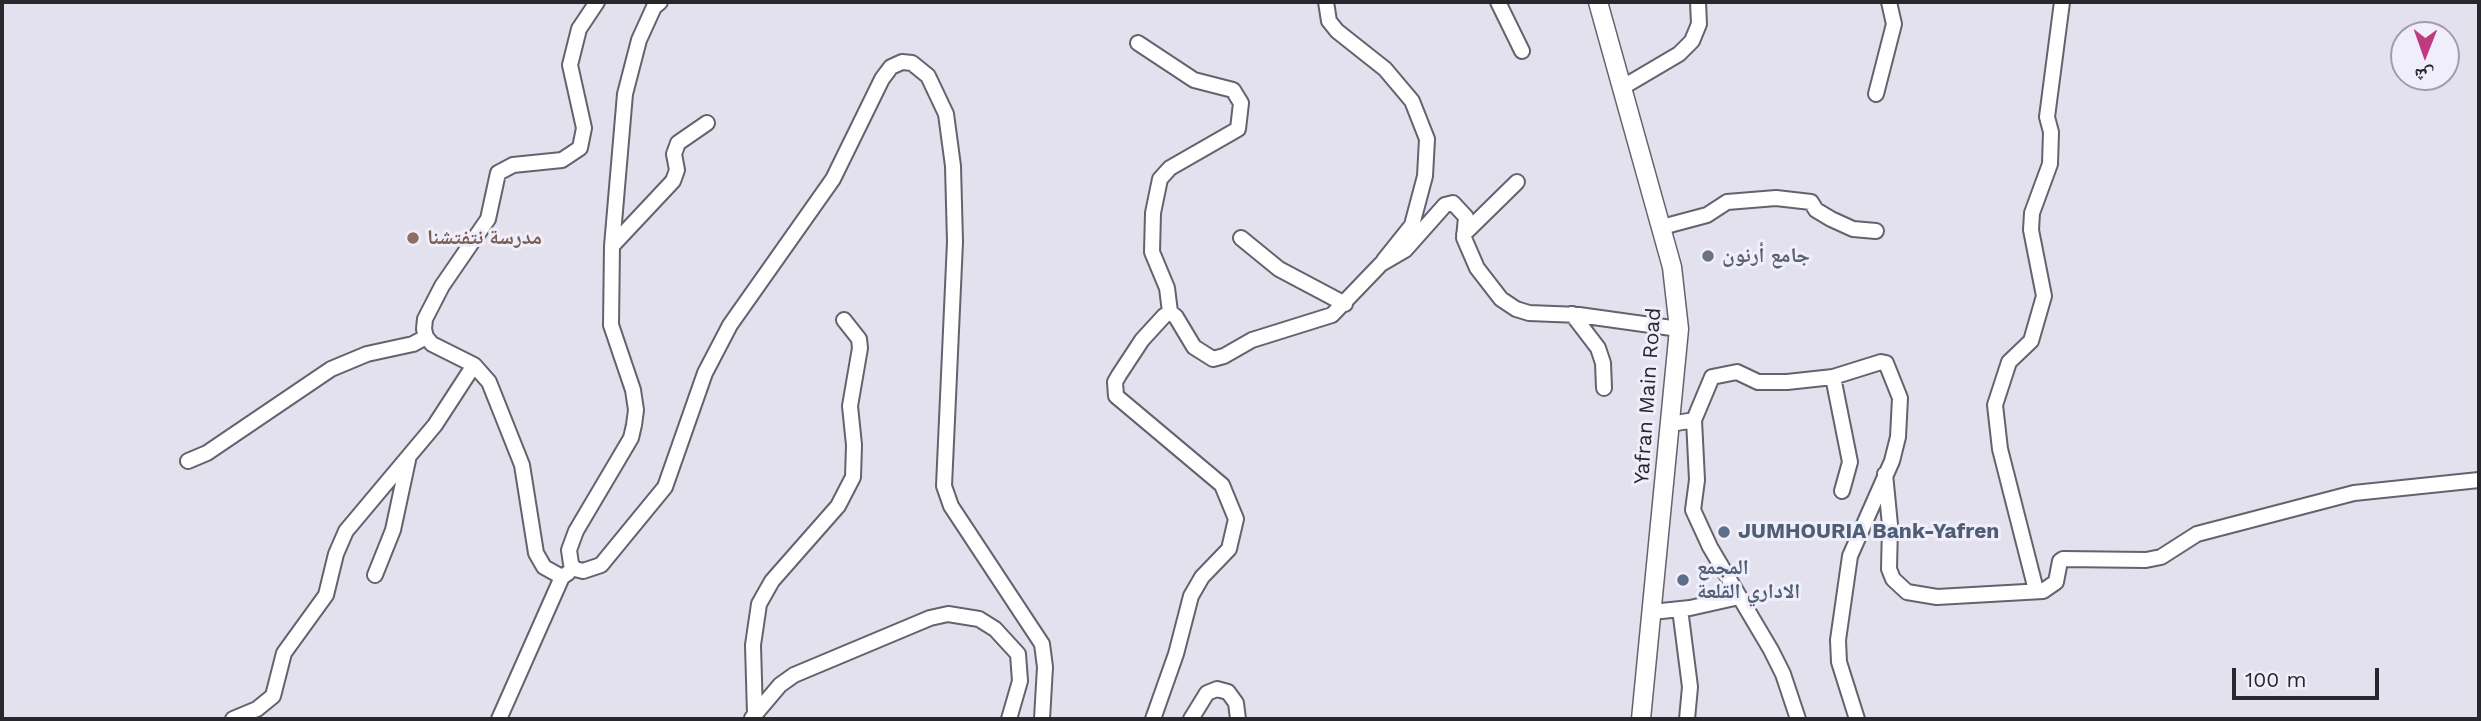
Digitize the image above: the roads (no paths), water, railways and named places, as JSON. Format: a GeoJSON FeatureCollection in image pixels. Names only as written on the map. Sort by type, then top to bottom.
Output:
{"type":"FeatureCollection","features":[{"type":"Feature","properties":{"kind":"main road","name":"Yafran Main Road"},"geometry":{"type":"LineString","coordinates":[[1598,2],[1662,227],[1677,294],[1679,328],[1671,424],[1641,719]]}},
{"type":"Feature","properties":{"kind":"street"},"geometry":{"type":"LineString","coordinates":[[426,337],[425,319],[433,302],[488,219],[498,173],[513,165],[562,160],[580,148],[584,128],[570,65],[579,29],[597,2]]}},
{"type":"Feature","properties":{"kind":"street"},"geometry":{"type":"LineString","coordinates":[[499,719],[568,573],[576,531],[631,438],[634,425],[633,390],[611,326],[612,246],[625,94],[639,40],[654,8],[660,2]]}},
{"type":"Feature","properties":{"kind":"street"},"geometry":{"type":"LineString","coordinates":[[1138,43],[1194,80],[1233,90],[1241,103],[1238,129],[1170,168],[1160,178],[1153,214],[1152,253],[1167,288],[1170,312],[1194,347],[1213,359],[1224,356],[1252,340],[1332,315],[1381,264],[1412,225],[1425,176],[1427,139],[1412,101],[1378,62],[1337,31],[1329,21],[1327,2]]}},
{"type":"Feature","properties":{"kind":"street"},"geometry":{"type":"LineString","coordinates":[[1498,2],[1522,51]]}},
{"type":"Feature","properties":{"kind":"street"},"geometry":{"type":"LineString","coordinates":[[1623,87],[1679,54],[1692,41],[1699,24],[1698,2]]}},
{"type":"Feature","properties":{"kind":"street"},"geometry":{"type":"LineString","coordinates":[[1876,94],[1894,24],[1889,2]]}},
{"type":"Feature","properties":{"kind":"street"},"geometry":{"type":"LineString","coordinates":[[2036,590],[2000,449],[1995,405],[2009,362],[2031,341],[2044,296],[2031,230],[2032,213],[2050,164],[2052,132],[2047,117],[2062,2]]}},
{"type":"Feature","properties":{"kind":"street"},"geometry":{"type":"LineString","coordinates":[[426,337],[474,365],[489,382],[522,465],[539,561],[568,573],[601,565],[666,487],[705,373],[730,325],[833,179],[882,79],[891,67],[902,62],[912,63],[922,69],[939,94],[946,114],[953,156],[955,242],[944,486],[951,506],[1042,644],[1045,667],[1042,719]]}},
{"type":"Feature","properties":{"kind":"street"},"geometry":{"type":"LineString","coordinates":[[612,246],[673,181],[677,170],[674,154],[678,143],[706,123]]}},
{"type":"Feature","properties":{"kind":"street"},"geometry":{"type":"LineString","coordinates":[[1464,234],[1517,182]]}},
{"type":"Feature","properties":{"kind":"street"},"geometry":{"type":"LineString","coordinates":[[1662,227],[1707,215],[1727,202],[1776,198],[1811,202],[1816,210],[1853,229],[1876,231]]}},
{"type":"Feature","properties":{"kind":"street"},"geometry":{"type":"LineString","coordinates":[[1381,264],[1405,250],[1445,205],[1453,203],[1465,217],[1464,234],[1468,253],[1502,299],[1529,313],[1572,314],[1679,328]]}},
{"type":"Feature","properties":{"kind":"street"},"geometry":{"type":"LineString","coordinates":[[1241,238],[1279,269],[1345,304]]}},
{"type":"Feature","properties":{"kind":"street"},"geometry":{"type":"LineString","coordinates":[[1153,719],[1177,654],[1191,596],[1202,577],[1229,549],[1236,519],[1222,485],[1116,396],[1115,382],[1119,375],[1142,340],[1170,312]]}},
{"type":"Feature","properties":{"kind":"street"},"geometry":{"type":"LineString","coordinates":[[1572,314],[1598,348],[1603,363],[1604,388]]}},
{"type":"Feature","properties":{"kind":"street"},"geometry":{"type":"LineString","coordinates":[[753,717],[752,670],[759,604],[772,581],[838,506],[853,477],[854,445],[850,406],[860,348],[859,339],[844,320]]}},
{"type":"Feature","properties":{"kind":"street"},"geometry":{"type":"LineString","coordinates":[[188,461],[207,453],[331,369],[367,354],[413,344],[426,337]]}},
{"type":"Feature","properties":{"kind":"street"},"geometry":{"type":"LineString","coordinates":[[1798,719],[1783,674],[1693,510],[1697,480],[1694,420],[1712,377],[1737,372],[1758,382],[1787,382],[1833,377],[1881,362],[1886,363],[1900,398],[1898,437],[1850,556],[1840,620],[1839,662],[1857,719]]}},
{"type":"Feature","properties":{"kind":"street"},"geometry":{"type":"LineString","coordinates":[[233,719],[257,709],[273,696],[284,653],[326,595],[335,554],[346,531],[459,392],[474,365]]}},
{"type":"Feature","properties":{"kind":"street"},"geometry":{"type":"LineString","coordinates":[[1833,377],[1850,462],[1847,482],[1842,491]]}},
{"type":"Feature","properties":{"kind":"street"},"geometry":{"type":"LineString","coordinates":[[1671,424],[1694,420]]}},
{"type":"Feature","properties":{"kind":"street"},"geometry":{"type":"LineString","coordinates":[[375,575],[393,530],[408,458]]}},
{"type":"Feature","properties":{"kind":"street"},"geometry":{"type":"LineString","coordinates":[[1885,474],[1890,525],[1889,569],[1897,586],[1924,597],[2048,589],[2053,585],[2063,559],[2146,561],[2161,557],[2197,534],[2341,496],[2479,480]]}},
{"type":"Feature","properties":{"kind":"street"},"geometry":{"type":"LineString","coordinates":[[1652,612],[1739,597]]}},
{"type":"Feature","properties":{"kind":"street"},"geometry":{"type":"LineString","coordinates":[[1679,609],[1690,687],[1687,719]]}},
{"type":"Feature","properties":{"kind":"street"},"geometry":{"type":"LineString","coordinates":[[753,717],[794,675],[930,618],[948,614],[979,619],[995,629],[1018,654],[1020,681],[1009,719]]}},
{"type":"Feature","properties":{"kind":"street"},"geometry":{"type":"LineString","coordinates":[[1191,719],[1207,693],[1217,689],[1228,692],[1236,703],[1238,719]]}},
{"type":"Feature","properties":{"kind":"place","name":"مدرسة نتفتشنا"},"geometry":{"type":"Point","coordinates":[413,238]}},
{"type":"Feature","properties":{"kind":"place","name":"جامع أرنون"},"geometry":{"type":"Point","coordinates":[1708,256]}},
{"type":"Feature","properties":{"kind":"place","name":"JUMHOURIA Bank-Yafren"},"geometry":{"type":"Point","coordinates":[1724,532]}},
{"type":"Feature","properties":{"kind":"place","name":"المجمع الاداري القلعة"},"geometry":{"type":"Point","coordinates":[1683,580]}}]}
